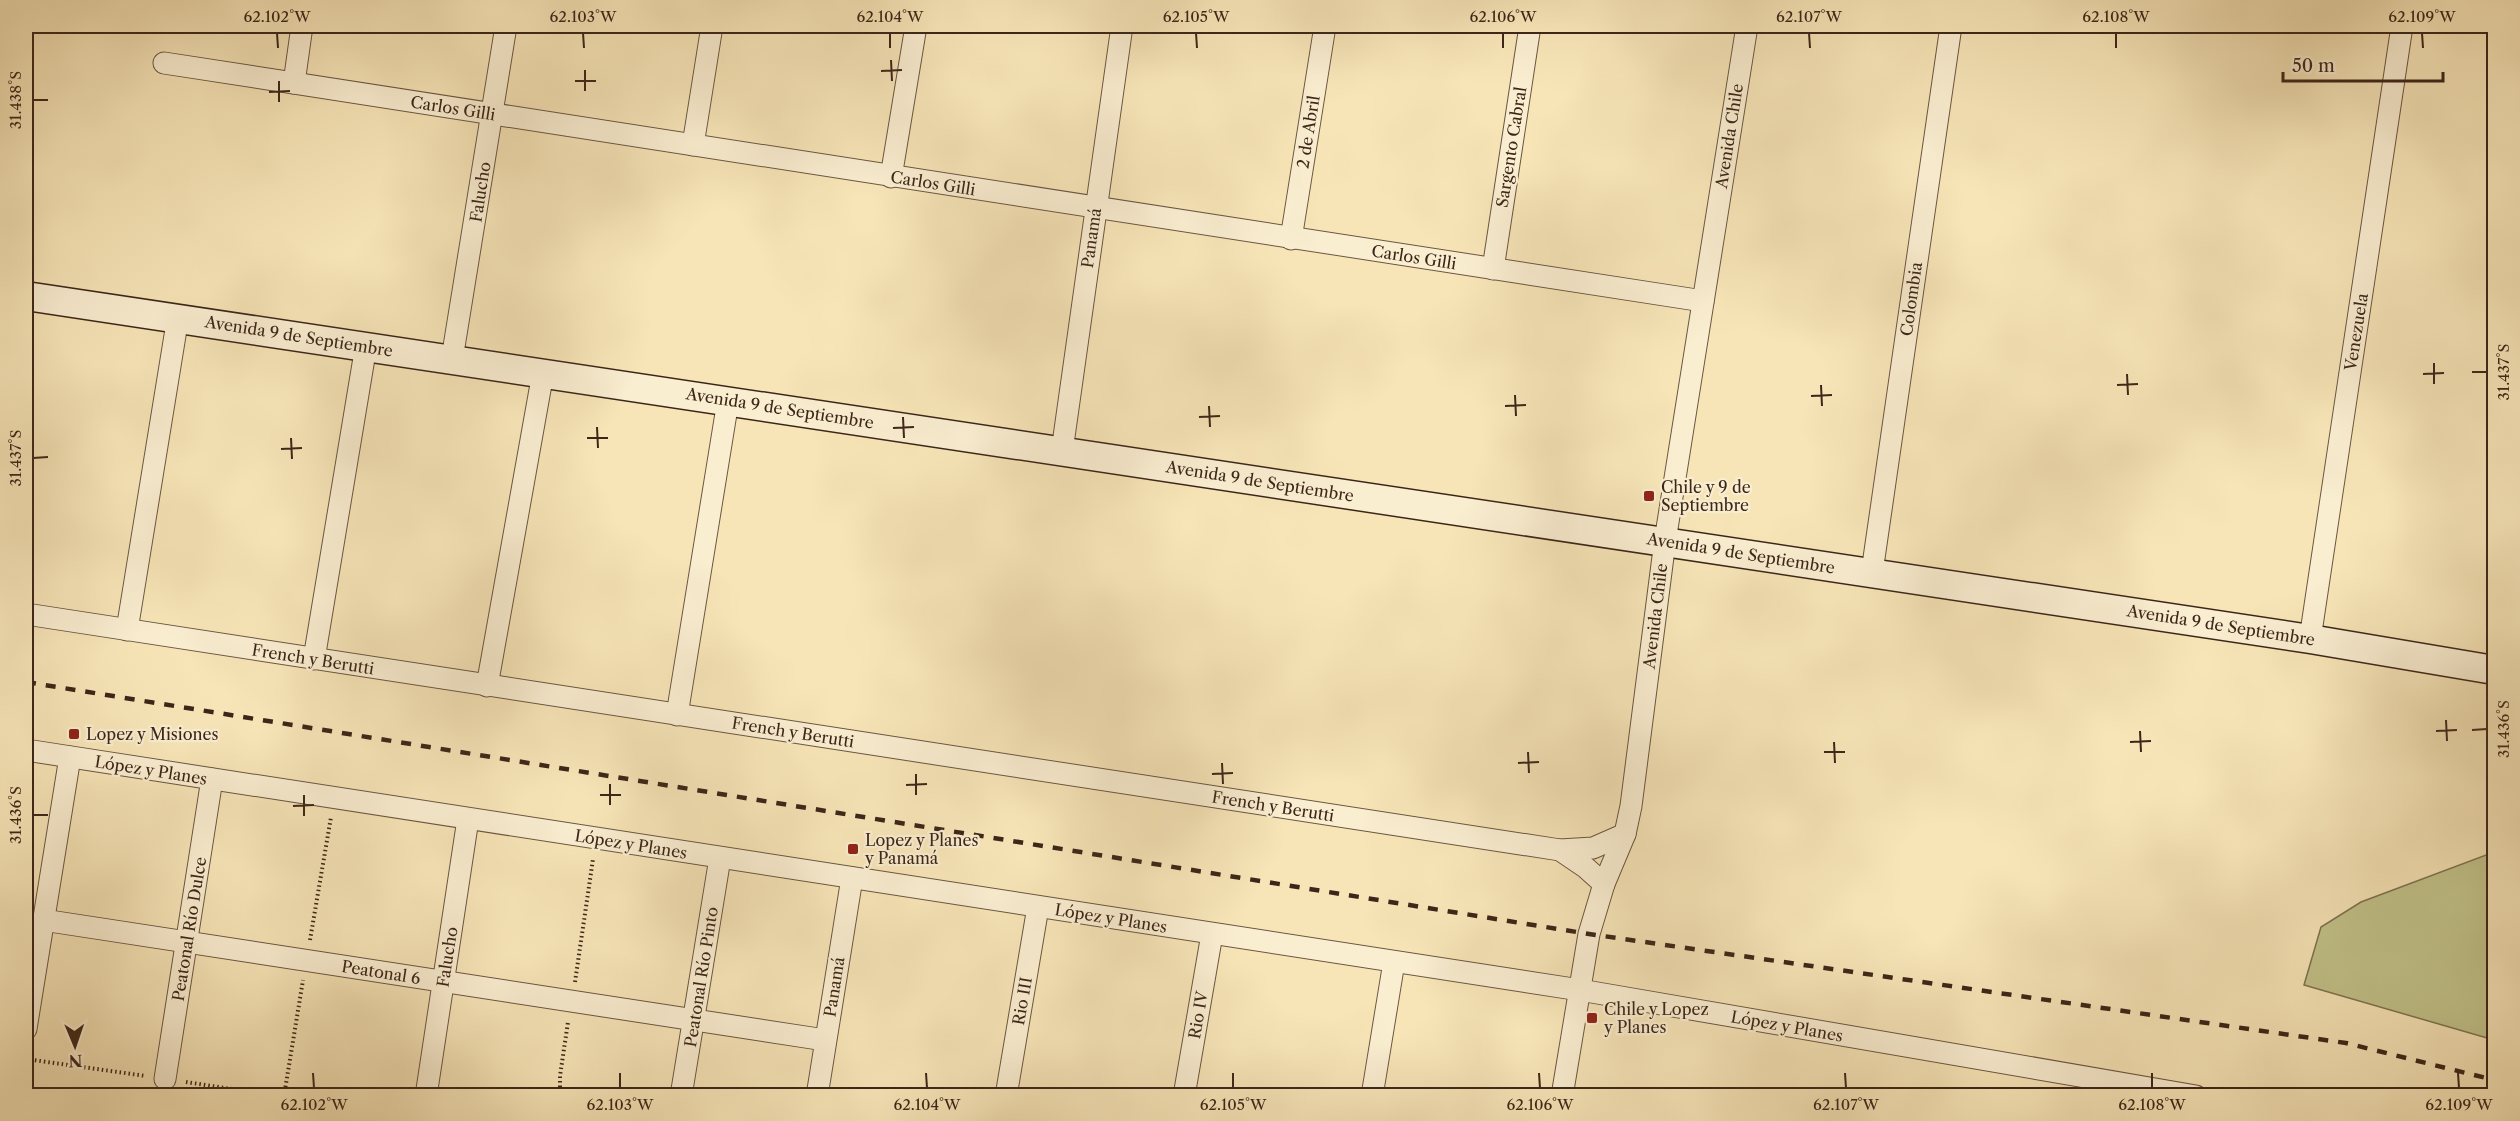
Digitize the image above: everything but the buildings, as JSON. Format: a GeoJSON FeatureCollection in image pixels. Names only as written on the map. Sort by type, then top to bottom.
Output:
{"type":"FeatureCollection","features":[{"type":"Feature","properties":{"kind":"street"},"geometry":{"type":"LineString","coordinates":[[294,83],[303,26]]}},
{"type":"Feature","properties":{"kind":"street","name":"Falucho"},"geometry":{"type":"LineString","coordinates":[[452,359],[506,26]]}},
{"type":"Feature","properties":{"kind":"street"},"geometry":{"type":"LineString","coordinates":[[693,146],[712,26]]}},
{"type":"Feature","properties":{"kind":"street"},"geometry":{"type":"LineString","coordinates":[[891,177],[916,26]]}},
{"type":"Feature","properties":{"kind":"street","name":"Panamá"},"geometry":{"type":"LineString","coordinates":[[1062,451],[1122,26]]}},
{"type":"Feature","properties":{"kind":"street","name":"2 de Abril"},"geometry":{"type":"LineString","coordinates":[[1291,239],[1325,26]]}},
{"type":"Feature","properties":{"kind":"street","name":"Sargento Cabral"},"geometry":{"type":"LineString","coordinates":[[1493,269],[1530,26]]}},
{"type":"Feature","properties":{"kind":"street","name":"Avenida Chile"},"geometry":{"type":"LineString","coordinates":[[1562,1095],[1589,934],[1604,884],[1625,834],[1665,542],[1747,26]]}},
{"type":"Feature","properties":{"kind":"street","name":"Colombia"},"geometry":{"type":"LineString","coordinates":[[1872,573],[1951,26]]}},
{"type":"Feature","properties":{"kind":"street","name":"Venezuela"},"geometry":{"type":"LineString","coordinates":[[2310,639],[2402,26]]}},
{"type":"Feature","properties":{"kind":"street","name":"Carlos Gilli"},"geometry":{"type":"LineString","coordinates":[[164,63],[1095,209],[1703,301]]}},
{"type":"Feature","properties":{"kind":"street","name":"Avenida 9 de Septiembre"},"geometry":{"type":"LineString","coordinates":[[26,296],[2310,639],[2494,670]]}},
{"type":"Feature","properties":{"kind":"street"},"geometry":{"type":"LineString","coordinates":[[127,630],[178,318]]}},
{"type":"Feature","properties":{"kind":"street"},"geometry":{"type":"LineString","coordinates":[[314,659],[366,346]]}},
{"type":"Feature","properties":{"kind":"street"},"geometry":{"type":"LineString","coordinates":[[487,686],[543,373]]}},
{"type":"Feature","properties":{"kind":"street"},"geometry":{"type":"LineString","coordinates":[[677,715],[728,400]]}},
{"type":"Feature","properties":{"kind":"street","name":"French y Berutti"},"geometry":{"type":"LineString","coordinates":[[26,614],[1560,850],[1593,848],[1625,834]]}},
{"type":"Feature","properties":{"kind":"street"},"geometry":{"type":"LineString","coordinates":[[2445,662],[2494,659]]}},
{"type":"Feature","properties":{"kind":"street","name":"López y Planes"},"geometry":{"type":"LineString","coordinates":[[26,750],[1580,990],[2196,1095]]}},
{"type":"Feature","properties":{"kind":"street"},"geometry":{"type":"LineString","coordinates":[[26,1029],[70,757]]}},
{"type":"Feature","properties":{"kind":"street","name":"Peatonal Río Dulce"},"geometry":{"type":"LineString","coordinates":[[165,1079],[212,779]]}},
{"type":"Feature","properties":{"kind":"street","name":"Falucho"},"geometry":{"type":"LineString","coordinates":[[426,1095],[468,819]]}},
{"type":"Feature","properties":{"kind":"street","name":"French y Berutti"},"geometry":{"type":"LineString","coordinates":[[1560,850],[1586,867],[1604,884]]}},
{"type":"Feature","properties":{"kind":"street","name":"Peatonal Río Pinto"},"geometry":{"type":"LineString","coordinates":[[681,1095],[720,858]]}},
{"type":"Feature","properties":{"kind":"street","name":"Panamá"},"geometry":{"type":"LineString","coordinates":[[817,1095],[852,878]]}},
{"type":"Feature","properties":{"kind":"street","name":"Rio III"},"geometry":{"type":"LineString","coordinates":[[1006,1095],[1038,907]]}},
{"type":"Feature","properties":{"kind":"street","name":"Peatonal 6"},"geometry":{"type":"LineString","coordinates":[[43,920],[825,1040]]}},
{"type":"Feature","properties":{"kind":"street","name":"Rio IV"},"geometry":{"type":"LineString","coordinates":[[1185,1095],[1212,934]]}},
{"type":"Feature","properties":{"kind":"street"},"geometry":{"type":"LineString","coordinates":[[1372,1095],[1394,962]]}},
{"type":"Feature","properties":{"kind":"path"},"geometry":{"type":"LineString","coordinates":[[560,1095],[560,1076],[597,839]]}},
{"type":"Feature","properties":{"kind":"green space"},"geometry":{"type":"Polygon","coordinates":[[[2494,852],[2494,1040],[2304,985],[2321,927],[2361,902],[2494,852]]]}},
{"type":"Feature","properties":{"kind":"railway"},"geometry":{"type":"LineString","coordinates":[[26,682],[1589,934],[2346,1043],[2494,1080]]}},
{"type":"Feature","properties":{"kind":"place","name":"Chile y 9 de Septiembre"},"geometry":{"type":"Point","coordinates":[1649,496]}},
{"type":"Feature","properties":{"kind":"place","name":"Lopez y Misiones"},"geometry":{"type":"Point","coordinates":[74,734]}},
{"type":"Feature","properties":{"kind":"place","name":"Lopez y Planes y Panamá"},"geometry":{"type":"Point","coordinates":[853,849]}},
{"type":"Feature","properties":{"kind":"place","name":"Chile y Lopez y Planes"},"geometry":{"type":"Point","coordinates":[1592,1018]}}]}
